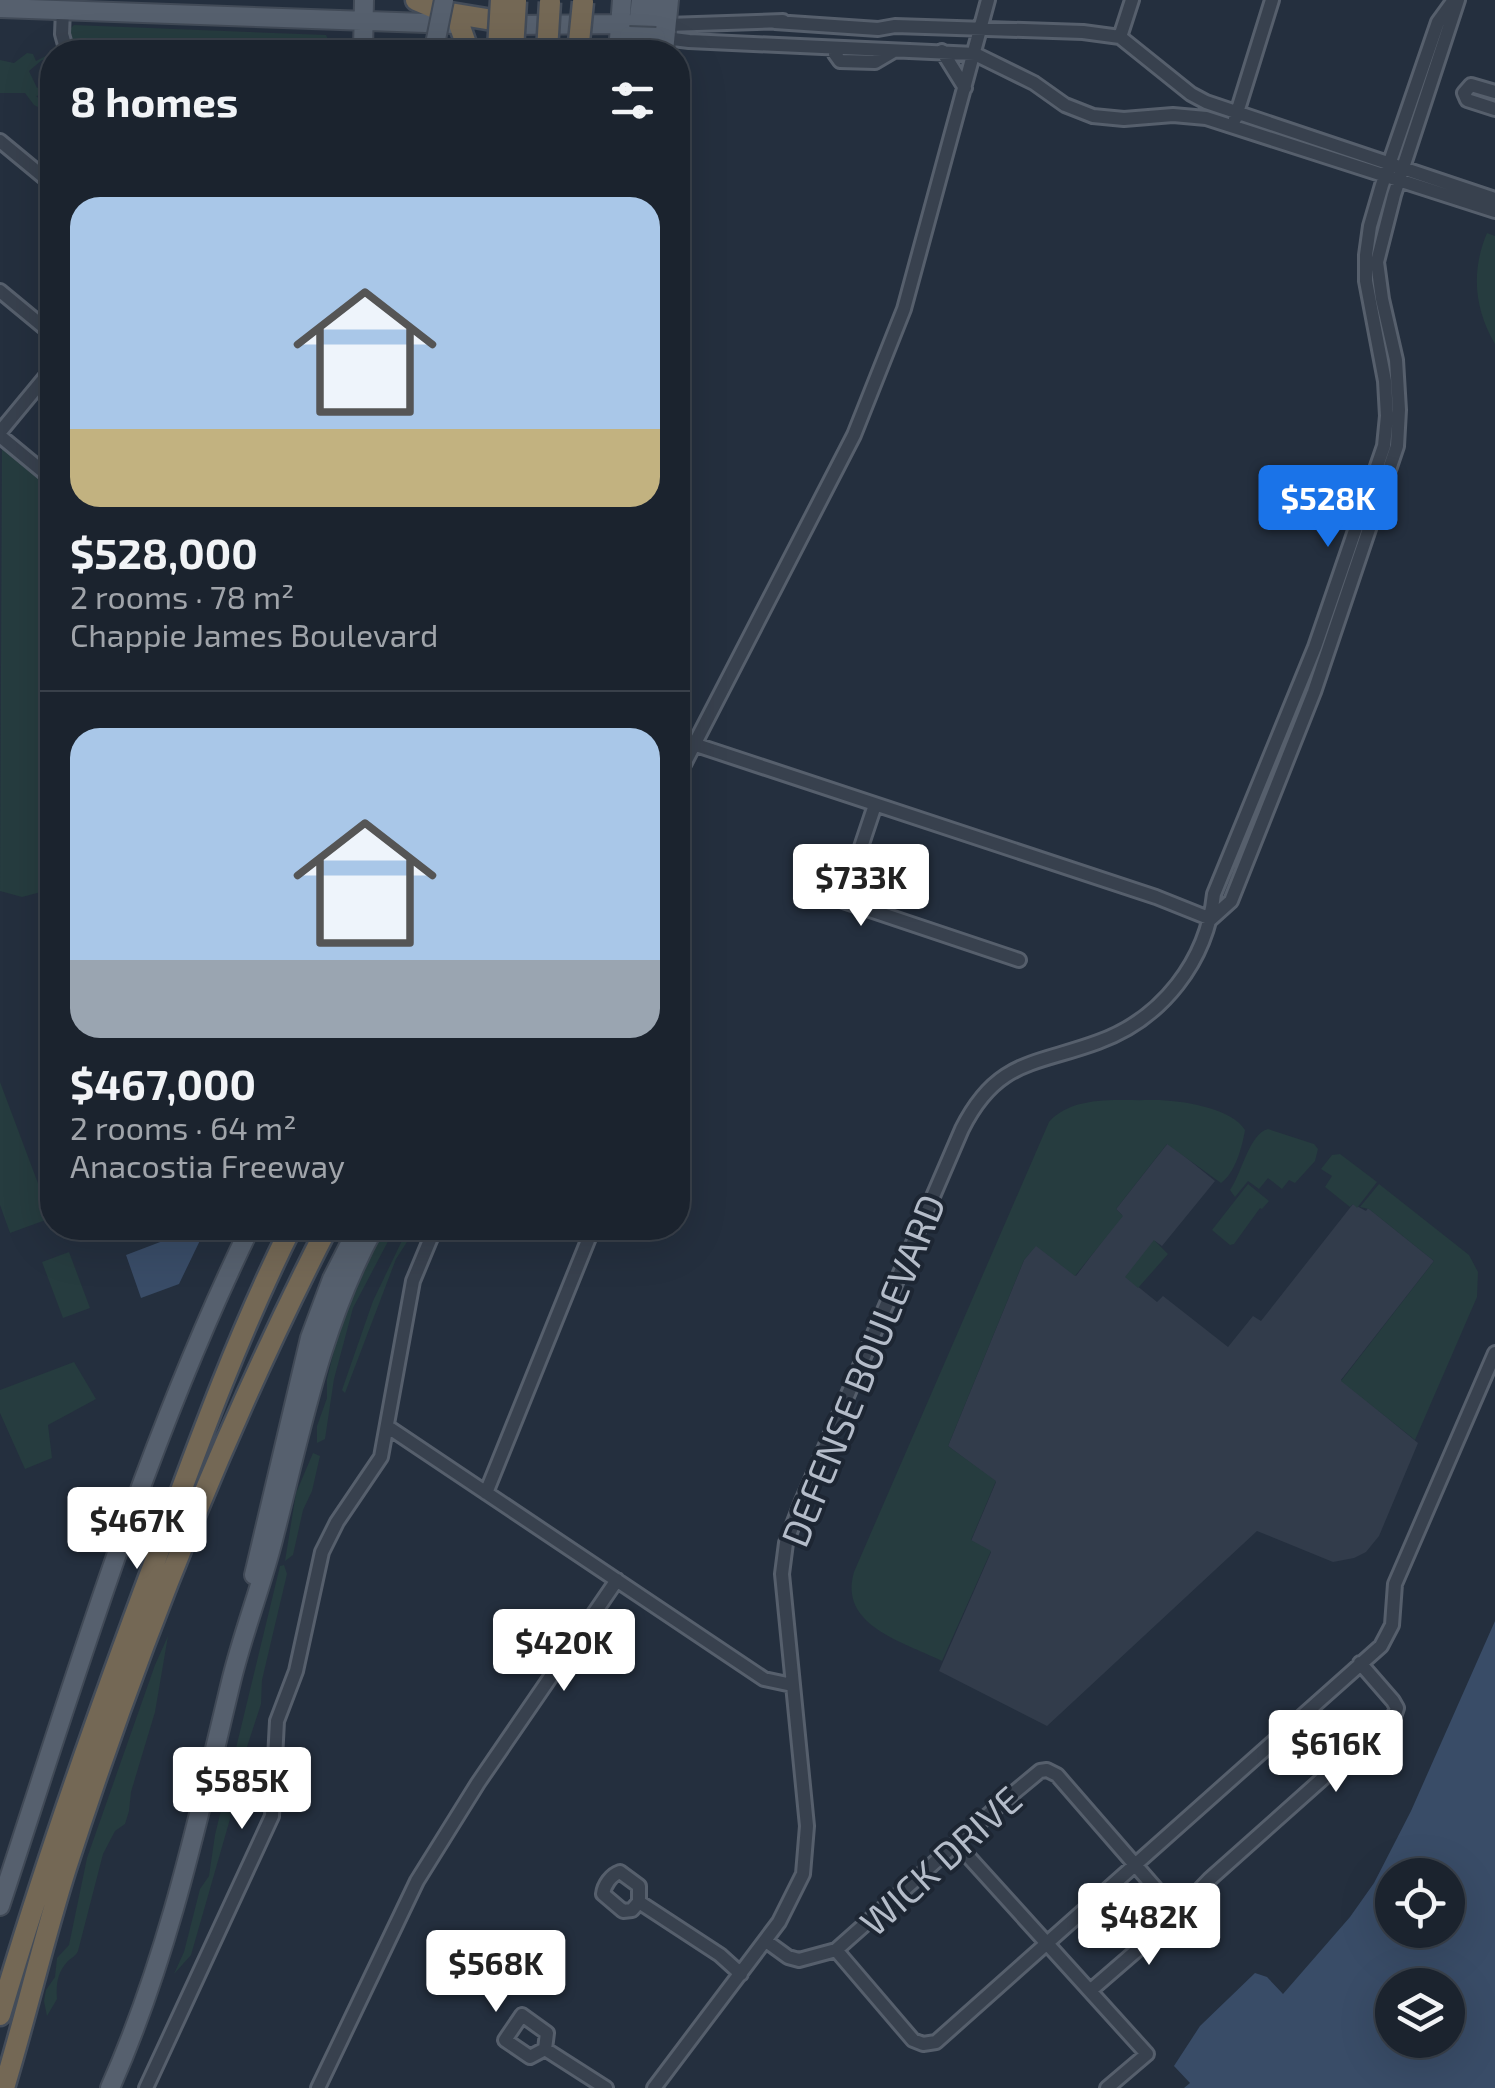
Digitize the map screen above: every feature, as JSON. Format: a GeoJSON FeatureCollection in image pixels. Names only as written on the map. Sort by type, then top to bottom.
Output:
{"type":"FeatureCollection","features":[{"type":"Feature","properties":{"kind":"highway"},"geometry":{"type":"LineString","coordinates":[[416,0],[444,12],[524,25]]}},
{"type":"Feature","properties":{"kind":"highway"},"geometry":{"type":"LineString","coordinates":[[502,0],[505,40]]}},
{"type":"Feature","properties":{"kind":"highway"},"geometry":{"type":"LineString","coordinates":[[508,40],[516,0]]}},
{"type":"Feature","properties":{"kind":"highway"},"geometry":{"type":"LineString","coordinates":[[548,40],[550,1]]}},
{"type":"Feature","properties":{"kind":"highway"},"geometry":{"type":"LineString","coordinates":[[579,40],[583,1]]}},
{"type":"Feature","properties":{"kind":"highway"},"geometry":{"type":"LineString","coordinates":[[460,24],[465,40]]}},
{"type":"Feature","properties":{"kind":"highway"},"geometry":{"type":"LineString","coordinates":[[0,2015],[45,1864],[82,1758],[223,1380],[285,1240]]}},
{"type":"Feature","properties":{"kind":"highway"},"geometry":{"type":"LineString","coordinates":[[4,2088],[65,1872],[208,1480],[321,1240]]}},
{"type":"Feature","properties":{"kind":"highway"},"geometry":{"type":"LineString","coordinates":[[304,1275],[327,1240]]}},
{"type":"Feature","properties":{"kind":"main road"},"geometry":{"type":"LineString","coordinates":[[364,0],[372,40]]}},
{"type":"Feature","properties":{"kind":"main road"},"geometry":{"type":"LineString","coordinates":[[435,40],[444,0]]}},
{"type":"Feature","properties":{"kind":"main road"},"geometry":{"type":"LineString","coordinates":[[622,0],[625,37]]}},
{"type":"Feature","properties":{"kind":"main road"},"geometry":{"type":"LineString","coordinates":[[625,37],[640,0]]}},
{"type":"Feature","properties":{"kind":"main road"},"geometry":{"type":"LineString","coordinates":[[653,0],[659,38]]}},
{"type":"Feature","properties":{"kind":"main road"},"geometry":{"type":"LineString","coordinates":[[659,38],[669,0]]}},
{"type":"Feature","properties":{"kind":"main road"},"geometry":{"type":"LineString","coordinates":[[0,8],[524,25],[659,38]]}},
{"type":"Feature","properties":{"kind":"main road"},"geometry":{"type":"LineString","coordinates":[[365,40],[368,21]]}},
{"type":"Feature","properties":{"kind":"main road"},"geometry":{"type":"LineString","coordinates":[[0,1906],[101,1602],[160,1440],[201,1331],[244,1240]]}},
{"type":"Feature","properties":{"kind":"main road"},"geometry":{"type":"LineString","coordinates":[[247,1620],[258,1546],[306,1354],[326,1293],[352,1240]]}},
{"type":"Feature","properties":{"kind":"main road"},"geometry":{"type":"LineString","coordinates":[[110,2088],[146,1999],[171,1922],[247,1620],[272,1548],[331,1320],[368,1240]]}},
{"type":"Feature","properties":{"kind":"street"},"geometry":{"type":"LineString","coordinates":[[690,750],[873,394],[904,309],[988,0]]}},
{"type":"Feature","properties":{"kind":"street"},"geometry":{"type":"LineString","coordinates":[[1120,37],[1132,0]]}},
{"type":"Feature","properties":{"kind":"street"},"geometry":{"type":"LineString","coordinates":[[1235,120],[1272,0]]}},
{"type":"Feature","properties":{"kind":"street","name":"DEFENSE BOULEVARD"},"geometry":{"type":"LineString","coordinates":[[654,2088],[766,1941],[796,1892],[807,1856],[807,1826],[782,1588],[787,1539],[966,1122],[982,1100],[1014,1070],[1105,1040],[1157,1008],[1186,974],[1212,919],[1214,894],[1315,647],[1384,446],[1385,381],[1368,298],[1366,255],[1370,226],[1395,172],[1456,0]]}},
{"type":"Feature","properties":{"kind":"street"},"geometry":{"type":"LineString","coordinates":[[63,10],[64,40]]}},
{"type":"Feature","properties":{"kind":"street"},"geometry":{"type":"LineString","coordinates":[[659,38],[776,22],[1120,37],[1191,94],[1235,120],[1395,172],[1495,199]]}},
{"type":"Feature","properties":{"kind":"street"},"geometry":{"type":"LineString","coordinates":[[690,42],[974,54],[1034,83],[1065,105],[1094,116],[1124,120],[1190,116],[1235,120]]}},
{"type":"Feature","properties":{"kind":"street"},"geometry":{"type":"LineString","coordinates":[[769,44],[836,54],[840,61],[875,62],[889,53]]}},
{"type":"Feature","properties":{"kind":"street"},"geometry":{"type":"LineString","coordinates":[[942,51],[965,88]]}},
{"type":"Feature","properties":{"kind":"street"},"geometry":{"type":"LineString","coordinates":[[1495,92],[1471,85],[1464,94],[1467,100],[1495,108]]}},
{"type":"Feature","properties":{"kind":"street"},"geometry":{"type":"LineString","coordinates":[[0,140],[40,174]]}},
{"type":"Feature","properties":{"kind":"street"},"geometry":{"type":"LineString","coordinates":[[1395,172],[1495,211]]}},
{"type":"Feature","properties":{"kind":"street"},"geometry":{"type":"LineString","coordinates":[[0,291],[40,324]]}},
{"type":"Feature","properties":{"kind":"street"},"geometry":{"type":"LineString","coordinates":[[40,384],[0,434],[40,469]]}},
{"type":"Feature","properties":{"kind":"street"},"geometry":{"type":"LineString","coordinates":[[690,743],[1212,919]]}},
{"type":"Feature","properties":{"kind":"street"},"geometry":{"type":"LineString","coordinates":[[875,806],[843,901],[1019,960]]}},
{"type":"Feature","properties":{"kind":"street"},"geometry":{"type":"LineString","coordinates":[[146,2088],[272,1816],[277,1721],[296,1672],[322,1552],[337,1522],[381,1457],[413,1280],[430,1240]]}},
{"type":"Feature","properties":{"kind":"street"},"geometry":{"type":"LineString","coordinates":[[486,1493],[588,1240]]}},
{"type":"Feature","properties":{"kind":"street"},"geometry":{"type":"LineString","coordinates":[[836,1950],[911,2038],[926,2045],[938,2040],[1384,1642],[1390,1630],[1395,1584],[1495,1353]]}},
{"type":"Feature","properties":{"kind":"street"},"geometry":{"type":"LineString","coordinates":[[388,1427],[764,1679],[792,1685]]}},
{"type":"Feature","properties":{"kind":"street"},"geometry":{"type":"LineString","coordinates":[[318,2088],[416,1881],[478,1783],[618,1580]]}},
{"type":"Feature","properties":{"kind":"street"},"geometry":{"type":"LineString","coordinates":[[1092,1990],[1210,1878],[1395,1714],[1394,1701],[1360,1663]]}},
{"type":"Feature","properties":{"kind":"street","name":"WICK DRIVE"},"geometry":{"type":"LineString","coordinates":[[766,1941],[788,1958],[799,1960],[836,1950],[1040,1771],[1047,1770],[1057,1775],[1176,1914]]}},
{"type":"Feature","properties":{"kind":"street"},"geometry":{"type":"LineString","coordinates":[[958,1844],[1147,2054],[1108,2088]]}},
{"type":"Feature","properties":{"kind":"street"},"geometry":{"type":"LineString","coordinates":[[639,1902],[720,1955],[741,1974]]}},
{"type":"Feature","properties":{"kind":"street"},"geometry":{"type":"LineString","coordinates":[[545,2049],[606,2088]]}},
{"type":"Feature","properties":{"kind":"shaded area"},"geometry":{"type":"Polygon","coordinates":[[[1168,1143],[1215,1181],[1162,1246],[1155,1241],[1126,1277],[1157,1302],[1163,1296],[1228,1347],[1253,1316],[1261,1321],[1353,1204],[1366,1211],[1368,1208],[1434,1261],[1341,1380],[1418,1443],[1379,1536],[1366,1552],[1333,1562],[1257,1531],[1047,1726],[939,1671],[991,1552],[971,1541],[996,1482],[948,1446],[1024,1260],[1036,1245],[1076,1276],[1122,1215],[1116,1209],[1168,1143]]]}},
{"type":"Feature","properties":{"kind":"green space"},"geometry":{"type":"Polygon","coordinates":[[[74,25],[326,35],[328,40],[69,40],[66,33],[74,25]]]}},
{"type":"Feature","properties":{"kind":"green space"},"geometry":{"type":"Polygon","coordinates":[[[27,53],[33,54],[36,61],[40,59],[29,71],[37,88],[40,86],[40,95],[36,96],[40,108],[25,93],[0,93],[0,60],[14,63],[27,53]]]}},
{"type":"Feature","properties":{"kind":"green space"},"geometry":{"type":"Polygon","coordinates":[[[1487,233],[1495,236],[1495,344],[1483,317],[1477,289],[1487,233]]]}},
{"type":"Feature","properties":{"kind":"green space"},"geometry":{"type":"Polygon","coordinates":[[[2,441],[40,476],[40,892],[22,897],[0,891],[2,441]]]}},
{"type":"Feature","properties":{"kind":"green space"},"geometry":{"type":"Polygon","coordinates":[[[0,1082],[40,1189],[40,1222],[10,1233],[0,1205],[0,1082]]]}},
{"type":"Feature","properties":{"kind":"green space"},"geometry":{"type":"Polygon","coordinates":[[[1150,1100],[1202,1106],[1228,1115],[1245,1130],[1237,1160],[1221,1183],[1167,1144],[1116,1209],[1123,1216],[1075,1276],[1036,1246],[1024,1260],[948,1446],[996,1481],[971,1540],[991,1551],[942,1661],[893,1639],[865,1619],[852,1591],[854,1572],[1049,1122],[1083,1103],[1150,1100]]]}},
{"type":"Feature","properties":{"kind":"green space"},"geometry":{"type":"Polygon","coordinates":[[[1268,1129],[1314,1144],[1318,1149],[1315,1161],[1295,1183],[1289,1180],[1282,1189],[1268,1178],[1259,1189],[1248,1181],[1235,1197],[1230,1190],[1246,1155],[1261,1132],[1268,1129]]]}},
{"type":"Feature","properties":{"kind":"green space"},"geometry":{"type":"Polygon","coordinates":[[[1340,1154],[1377,1182],[1357,1208],[1353,1204],[1350,1207],[1325,1187],[1332,1176],[1321,1169],[1332,1155],[1340,1154]]]}},
{"type":"Feature","properties":{"kind":"green space"},"geometry":{"type":"Polygon","coordinates":[[[1248,1184],[1269,1201],[1230,1245],[1212,1230],[1248,1184]]]}},
{"type":"Feature","properties":{"kind":"green space"},"geometry":{"type":"Polygon","coordinates":[[[1379,1184],[1469,1255],[1478,1272],[1477,1297],[1415,1440],[1341,1381],[1434,1261],[1369,1209],[1360,1207],[1379,1184]]]}},
{"type":"Feature","properties":{"kind":"green space"},"geometry":{"type":"Polygon","coordinates":[[[378,1240],[389,1240],[353,1308],[334,1379],[325,1439],[317,1443],[317,1426],[327,1398],[327,1379],[339,1330],[378,1240]]]}},
{"type":"Feature","properties":{"kind":"green space"},"geometry":{"type":"Polygon","coordinates":[[[402,1240],[408,1240],[396,1259],[345,1393],[342,1390],[373,1301],[402,1240]]]}},
{"type":"Feature","properties":{"kind":"green space"},"geometry":{"type":"Polygon","coordinates":[[[1154,1240],[1168,1254],[1138,1288],[1125,1277],[1154,1240]]]}},
{"type":"Feature","properties":{"kind":"green space"},"geometry":{"type":"Polygon","coordinates":[[[69,1252],[90,1308],[63,1318],[42,1262],[69,1252]]]}},
{"type":"Feature","properties":{"kind":"green space"},"geometry":{"type":"Polygon","coordinates":[[[74,1362],[96,1399],[48,1425],[52,1458],[25,1469],[0,1413],[0,1390],[74,1362]]]}},
{"type":"Feature","properties":{"kind":"green space"},"geometry":{"type":"Polygon","coordinates":[[[313,1453],[320,1456],[312,1491],[303,1510],[293,1555],[285,1561],[296,1493],[313,1453]]]}},
{"type":"Feature","properties":{"kind":"green space"},"geometry":{"type":"Polygon","coordinates":[[[284,1565],[287,1574],[262,1680],[261,1704],[231,1796],[230,1819],[191,1955],[174,1974],[184,1952],[200,1889],[209,1876],[215,1835],[280,1566],[284,1565]]]}},
{"type":"Feature","properties":{"kind":"green space"},"geometry":{"type":"Polygon","coordinates":[[[168,1636],[155,1712],[125,1824],[115,1831],[103,1854],[78,1951],[61,1971],[57,1999],[47,2016],[46,1990],[55,1977],[57,1958],[69,1945],[87,1858],[168,1636]]]}},
{"type":"Feature","properties":{"kind":"water"},"geometry":{"type":"Polygon","coordinates":[[[165,1240],[200,1240],[179,1284],[141,1298],[126,1255],[165,1240]]]}},
{"type":"Feature","properties":{"kind":"water"},"geometry":{"type":"Polygon","coordinates":[[[1495,1621],[1495,2088],[1184,2088],[1190,2083],[1174,2066],[1200,2026],[1255,1973],[1267,1977],[1283,1994],[1350,1917],[1375,1881],[1375,1948],[1465,1948],[1465,1858],[1387,1858],[1495,1621]]]}}]}
